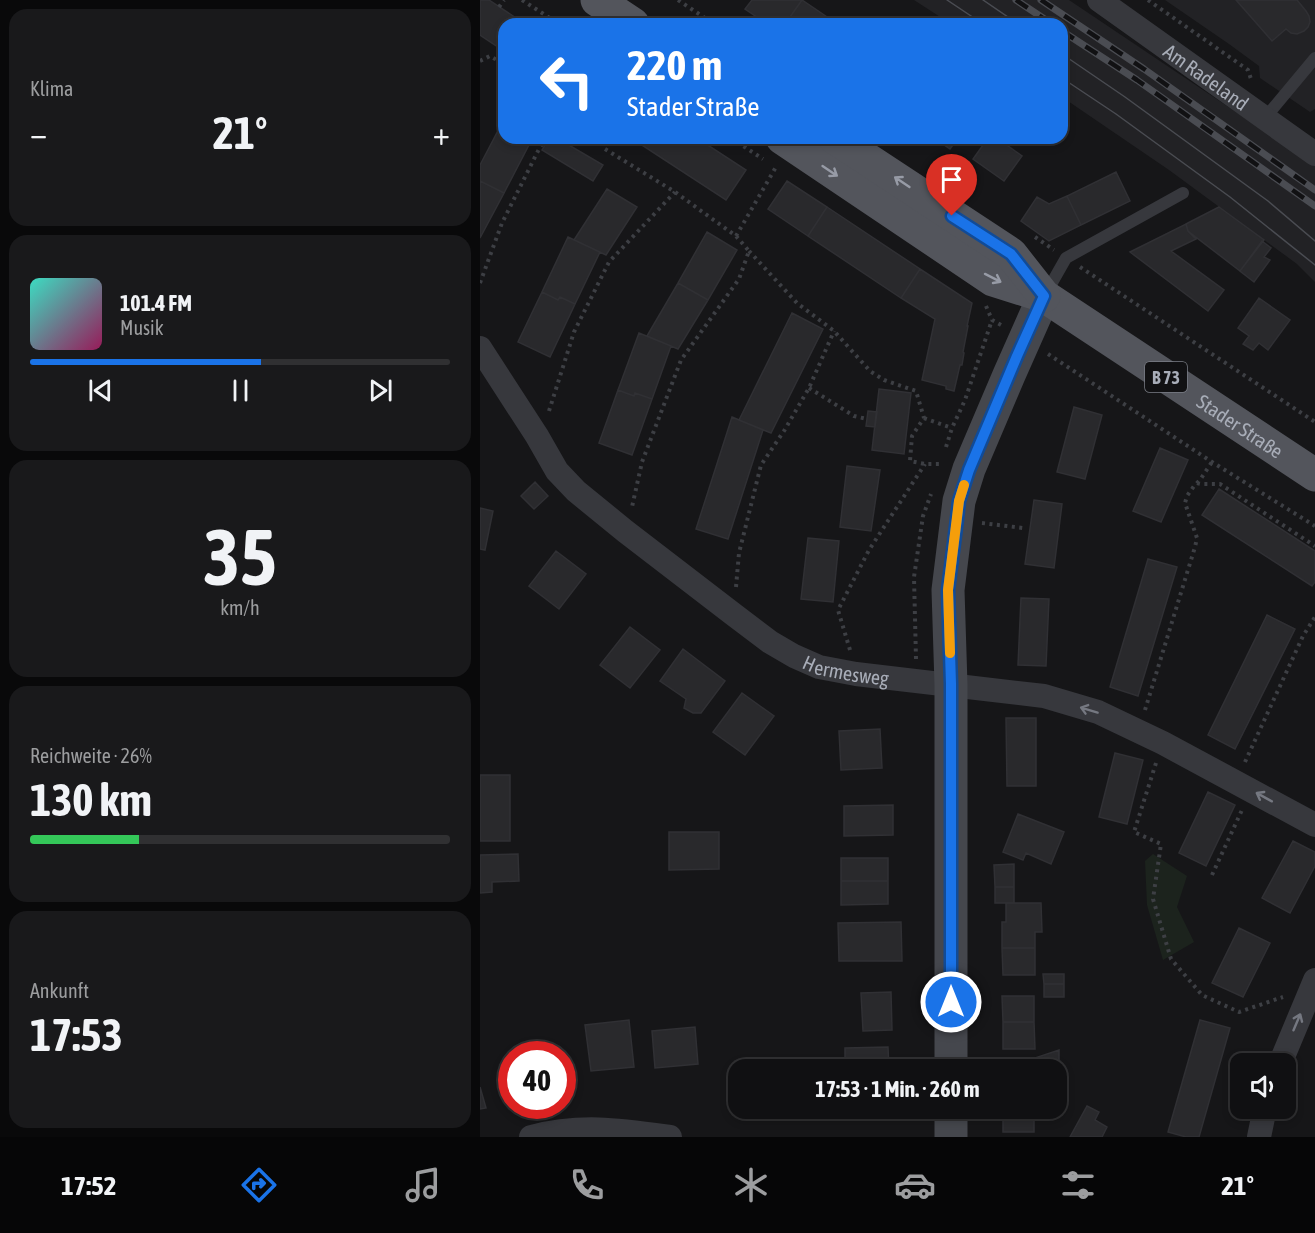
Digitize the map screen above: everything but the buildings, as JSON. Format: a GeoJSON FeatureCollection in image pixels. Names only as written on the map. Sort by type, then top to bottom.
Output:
{"type":"FeatureCollection","features":[{"type":"Feature","properties":{"kind":"main road"},"geometry":{"type":"LineString","coordinates":[[597,0],[624,18]]}},
{"type":"Feature","properties":{"kind":"main road","name":"Stader Straße"},"geometry":{"type":"LineString","coordinates":[[844,144],[1011,254],[1044,296]]}},
{"type":"Feature","properties":{"kind":"main road","name":"Stader Straße"},"geometry":{"type":"LineString","coordinates":[[779,153],[993,280],[1044,296],[1315,475]]}},
{"type":"Feature","properties":{"kind":"street","name":"Am Radeland"},"geometry":{"type":"LineString","coordinates":[[1099,0],[1315,154]]}},
{"type":"Feature","properties":{"kind":"street"},"geometry":{"type":"LineString","coordinates":[[951,1059],[951,684],[948,590],[959,501],[969,470],[1044,296]]}},
{"type":"Feature","properties":{"kind":"street","name":"Hermesweg"},"geometry":{"type":"LineString","coordinates":[[480,348],[557,471],[576,491],[733,614],[770,642],[794,656],[819,667],[856,674],[1044,696],[1098,712],[1163,743],[1315,825]]}},
{"type":"Feature","properties":{"kind":"street"},"geometry":{"type":"LineString","coordinates":[[1285,1053],[1313,984]]}},
{"type":"Feature","properties":{"kind":"street"},"geometry":{"type":"LineString","coordinates":[[951,1119],[951,1137]]}},
{"type":"Feature","properties":{"kind":"street"},"geometry":{"type":"LineString","coordinates":[[1259,1137],[1263,1119]]}},
{"type":"Feature","properties":{"kind":"street"},"geometry":{"type":"LineString","coordinates":[[531,1137],[580,1129],[609,1129],[670,1137]]}},
{"type":"Feature","properties":{"kind":"lane"},"geometry":{"type":"LineString","coordinates":[[1265,118],[1315,58]]}},
{"type":"Feature","properties":{"kind":"lane"},"geometry":{"type":"LineString","coordinates":[[1044,296],[1066,258],[1183,193]]}},
{"type":"Feature","properties":{"kind":"path"},"geometry":{"type":"LineString","coordinates":[[499,7],[504,0]]}},
{"type":"Feature","properties":{"kind":"path"},"geometry":{"type":"LineString","coordinates":[[522,0],[550,18]]}},
{"type":"Feature","properties":{"kind":"path"},"geometry":{"type":"LineString","coordinates":[[678,0],[705,18]]}},
{"type":"Feature","properties":{"kind":"path"},"geometry":{"type":"LineString","coordinates":[[1148,0],[1248,70],[1250,78],[1280,100]]}},
{"type":"Feature","properties":{"kind":"path"},"geometry":{"type":"LineString","coordinates":[[480,61],[490,56],[498,61]]}},
{"type":"Feature","properties":{"kind":"path"},"geometry":{"type":"LineString","coordinates":[[480,283],[502,223],[542,144]]}},
{"type":"Feature","properties":{"kind":"path"},"geometry":{"type":"LineString","coordinates":[[605,149],[675,192],[736,236],[797,303],[834,331],[870,371],[884,380],[916,391],[924,418]]}},
{"type":"Feature","properties":{"kind":"path"},"geometry":{"type":"LineString","coordinates":[[736,236],[779,153]]}},
{"type":"Feature","properties":{"kind":"path"},"geometry":{"type":"LineString","coordinates":[[537,436],[546,419],[574,332],[609,262],[675,192]]}},
{"type":"Feature","properties":{"kind":"path"},"geometry":{"type":"LineString","coordinates":[[1026,232],[1315,422]]}},
{"type":"Feature","properties":{"kind":"path"},"geometry":{"type":"LineString","coordinates":[[625,531],[642,462],[681,360],[739,279],[749,251]]}},
{"type":"Feature","properties":{"kind":"path"},"geometry":{"type":"LineString","coordinates":[[965,400],[992,320],[1315,526]]}},
{"type":"Feature","properties":{"kind":"path"},"geometry":{"type":"LineString","coordinates":[[733,614],[739,553],[761,465],[809,388],[834,331]]}},
{"type":"Feature","properties":{"kind":"path"},"geometry":{"type":"LineString","coordinates":[[809,388],[854,416],[867,419]]}},
{"type":"Feature","properties":{"kind":"path"},"geometry":{"type":"LineString","coordinates":[[924,418],[952,428]]}},
{"type":"Feature","properties":{"kind":"path"},"geometry":{"type":"LineString","coordinates":[[924,418],[912,436],[910,461],[969,470]]}},
{"type":"Feature","properties":{"kind":"path"},"geometry":{"type":"LineString","coordinates":[[1139,732],[1197,538],[1185,503],[1187,496],[1212,462]]}},
{"type":"Feature","properties":{"kind":"path"},"geometry":{"type":"LineString","coordinates":[[856,674],[838,610],[869,550],[925,464]]}},
{"type":"Feature","properties":{"kind":"path"},"geometry":{"type":"LineString","coordinates":[[1197,483],[1220,484],[1315,546]]}},
{"type":"Feature","properties":{"kind":"path"},"geometry":{"type":"LineString","coordinates":[[982,523],[1023,528]]}},
{"type":"Feature","properties":{"kind":"path"},"geometry":{"type":"LineString","coordinates":[[1212,875],[1243,786],[1303,636],[1315,617]]}},
{"type":"Feature","properties":{"kind":"path"},"geometry":{"type":"LineString","coordinates":[[1163,743],[1134,832],[1161,844],[1153,899],[1171,959],[1202,995],[1239,1012],[1313,984]]}},
{"type":"Feature","properties":{"kind":"shaded area"},"geometry":{"type":"Polygon","coordinates":[[[914,0],[1069,0],[1315,165],[1315,282],[1297,264],[1169,170],[1068,101],[1068,18],[942,18],[914,0]]]}},
{"type":"Feature","properties":{"kind":"shaded area"},"geometry":{"type":"Polygon","coordinates":[[[1165,0],[1315,0],[1315,109],[1310,112],[1260,78],[1259,66],[1165,0]]]}},
{"type":"Feature","properties":{"kind":"shaded area"},"geometry":{"type":"Polygon","coordinates":[[[1153,854],[1187,876],[1177,907],[1194,942],[1163,960],[1147,905],[1145,861],[1153,854]]]}},
{"type":"Feature","properties":{"kind":"tram line"},"geometry":{"type":"LineString","coordinates":[[947,0],[974,18]]}},
{"type":"Feature","properties":{"kind":"tram line"},"geometry":{"type":"LineString","coordinates":[[983,0],[1009,18]]}},
{"type":"Feature","properties":{"kind":"tram line"},"geometry":{"type":"LineString","coordinates":[[1068,58],[1268,201],[1315,241]]}},
{"type":"Feature","properties":{"kind":"tram line"},"geometry":{"type":"LineString","coordinates":[[1068,82],[1230,197],[1315,265]]}},
{"type":"Feature","properties":{"kind":"railway"},"geometry":{"type":"LineString","coordinates":[[1016,0],[1043,18]]}},
{"type":"Feature","properties":{"kind":"railway"},"geometry":{"type":"LineString","coordinates":[[1041,0],[1068,18]]}},
{"type":"Feature","properties":{"kind":"railway"},"geometry":{"type":"LineString","coordinates":[[1068,18],[1315,190]]}},
{"type":"Feature","properties":{"kind":"railway"},"geometry":{"type":"LineString","coordinates":[[1068,35],[1137,80],[1315,206]]}},
{"type":"Feature","properties":{"kind":"slow traffic"},"geometry":{"type":"LineString","coordinates":[[950,653],[948,590],[959,501],[964,485]]}},
{"type":"Feature","properties":{"kind":"route"},"geometry":{"type":"LineString","coordinates":[[951,1002],[951,684],[948,590],[959,501],[969,470],[1044,296],[1011,254],[952,216]]}}]}
